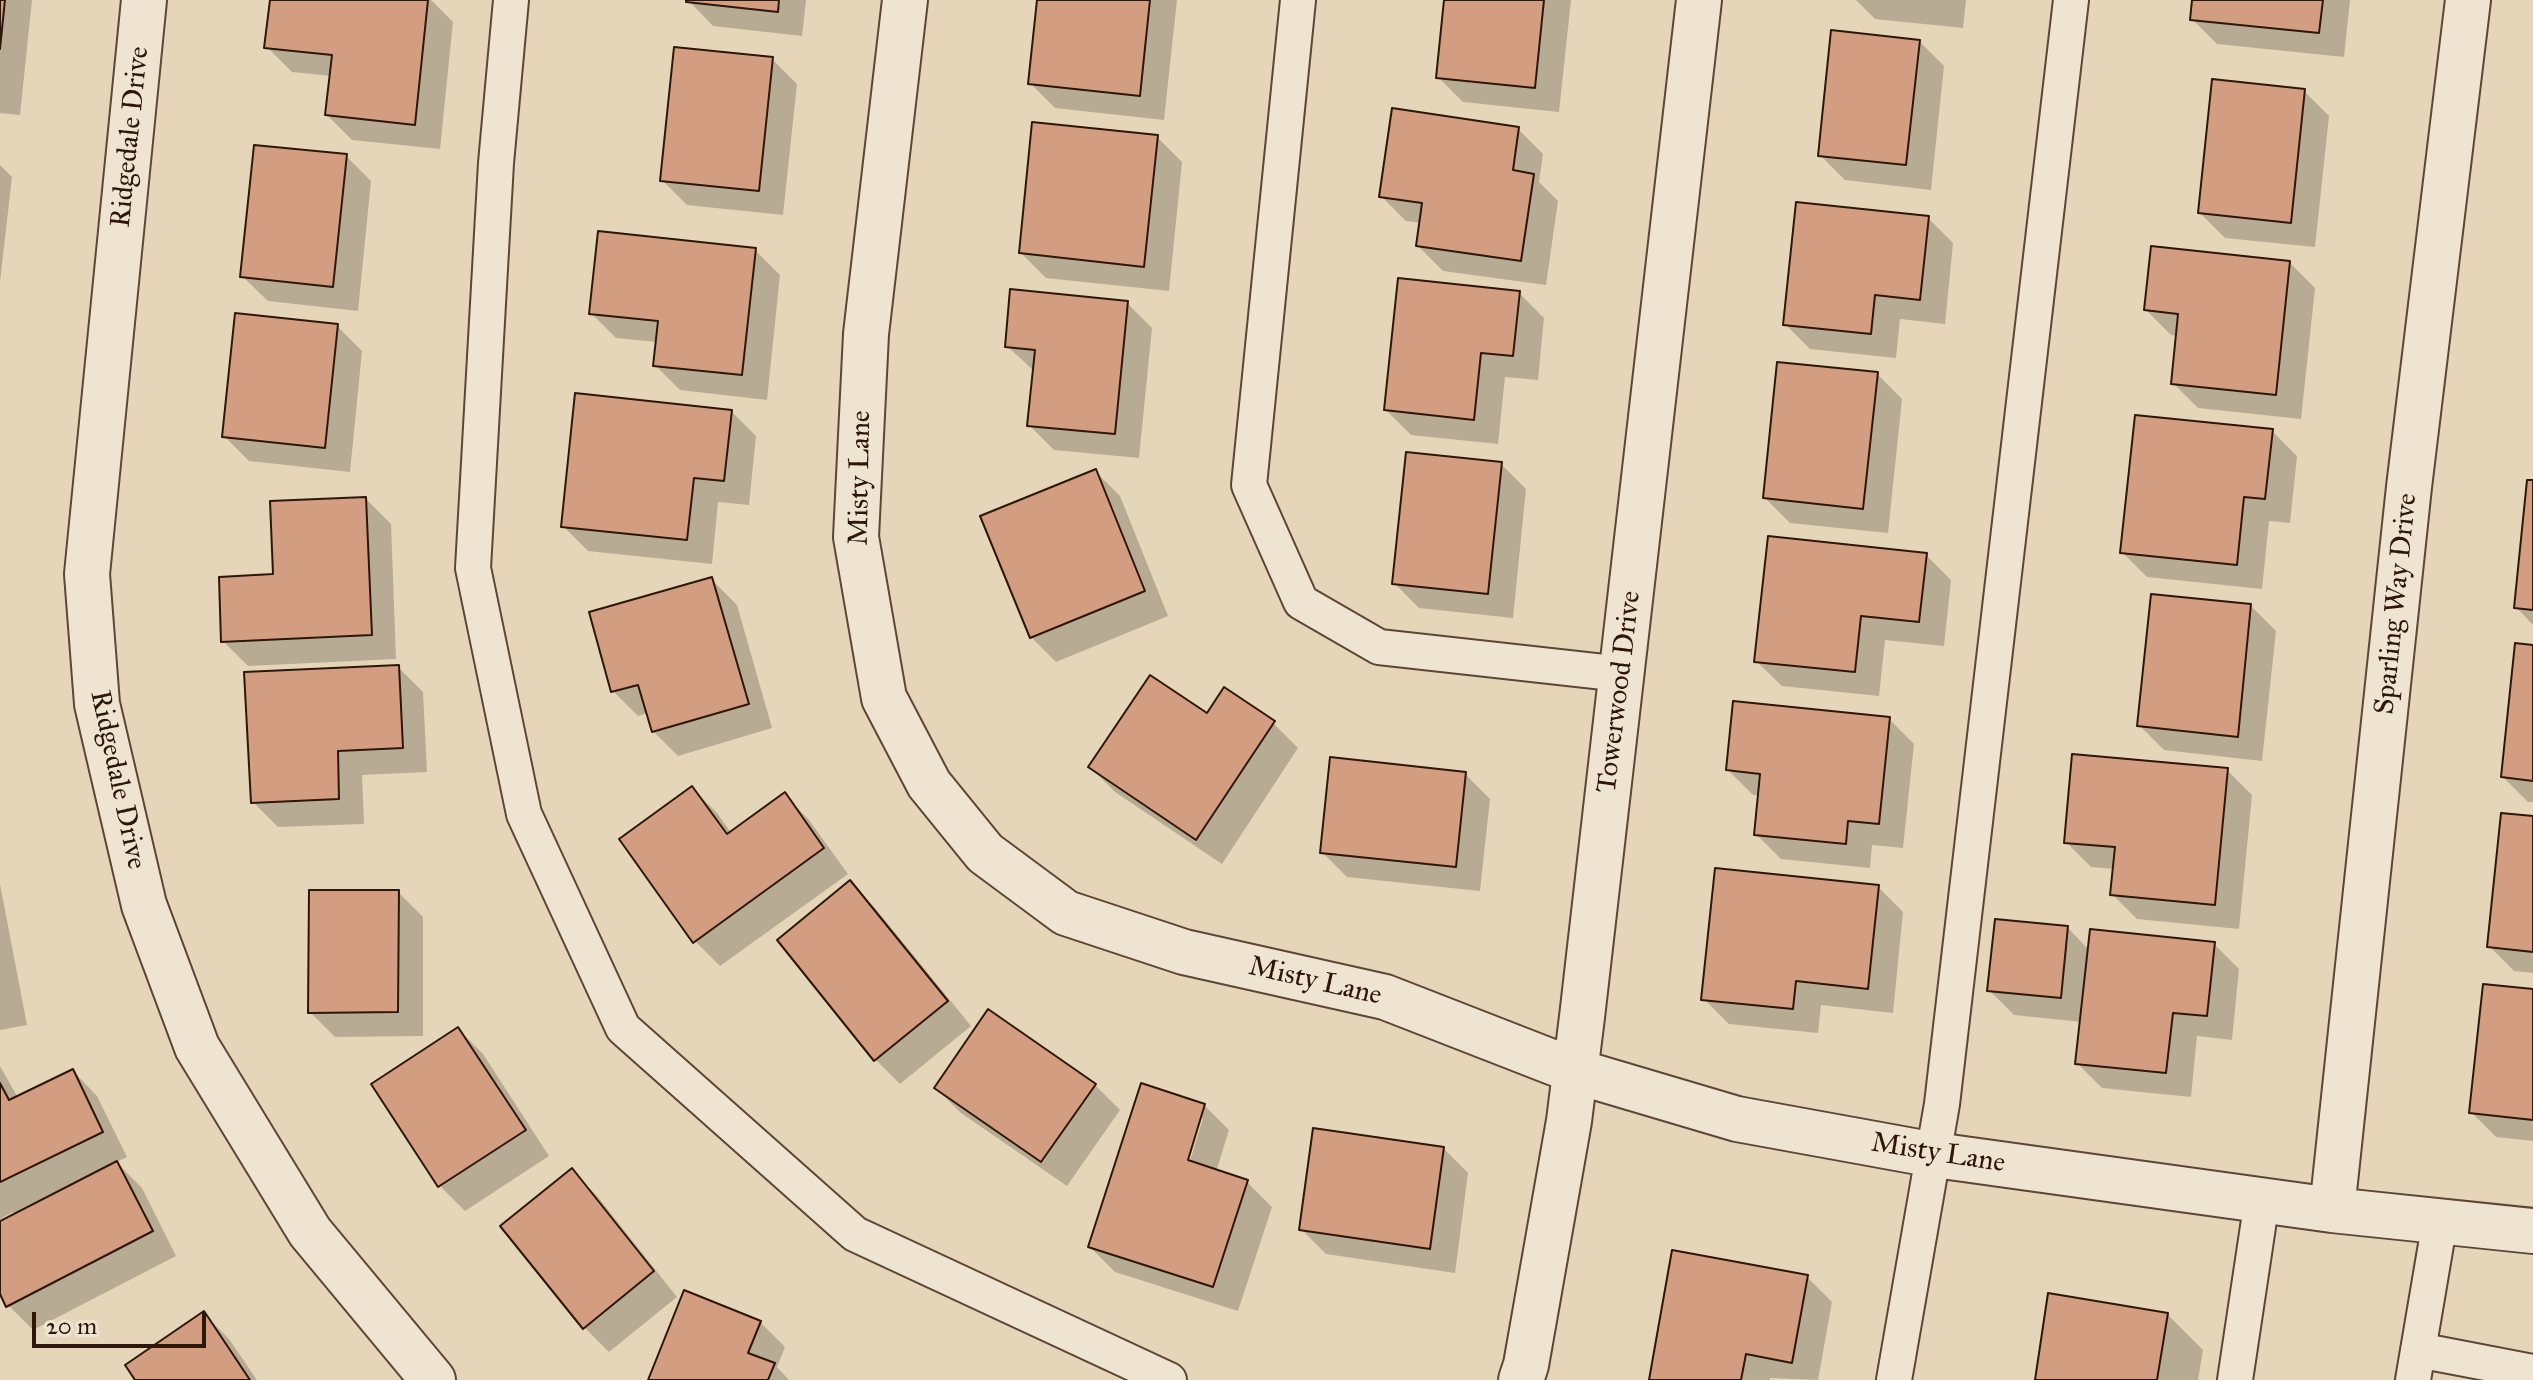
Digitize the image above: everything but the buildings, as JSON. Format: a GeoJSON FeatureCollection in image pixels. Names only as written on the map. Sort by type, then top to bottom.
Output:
{"type":"FeatureCollection","features":[{"type":"Feature","properties":{"kind":"street","name":"Ridgedale Drive"},"geometry":{"type":"LineString","coordinates":[[144,0],[87,574],[97,704],[144,905],[197,1047],[310,1232],[433,1380]]}},
{"type":"Feature","properties":{"kind":"street","name":"Misty Lane"},"geometry":{"type":"LineString","coordinates":[[905,0],[866,334],[856,537],[884,698],[929,784],[985,853],[1066,913],[1184,952],[1385,997],[1575,1071],[1737,1119],[1935,1155],[2332,1210],[2533,1231]]}},
{"type":"Feature","properties":{"kind":"street","name":"Towerwood Drive"},"geometry":{"type":"LineString","coordinates":[[1521,1380],[1543,1269],[1575,1071],[1699,0]]}},
{"type":"Feature","properties":{"kind":"street","name":"Sparling Way Drive"},"geometry":{"type":"LineString","coordinates":[[2332,1210],[2409,487],[2468,0]]}},
{"type":"Feature","properties":{"kind":"lane"},"geometry":{"type":"LineString","coordinates":[[511,0],[496,163],[473,568],[524,814],[623,1028],[855,1234],[1169,1380]]}},
{"type":"Feature","properties":{"kind":"lane"},"geometry":{"type":"LineString","coordinates":[[1298,0],[1249,485],[1301,602],[1379,647],[1622,674]]}},
{"type":"Feature","properties":{"kind":"lane"},"geometry":{"type":"LineString","coordinates":[[1894,1380],[1935,1155],[2071,0]]}},
{"type":"Feature","properties":{"kind":"lane"},"geometry":{"type":"LineString","coordinates":[[2235,1380],[2262,1200]]}},
{"type":"Feature","properties":{"kind":"lane"},"geometry":{"type":"LineString","coordinates":[[2440,1221],[2416,1365],[2533,1372]]}}]}
